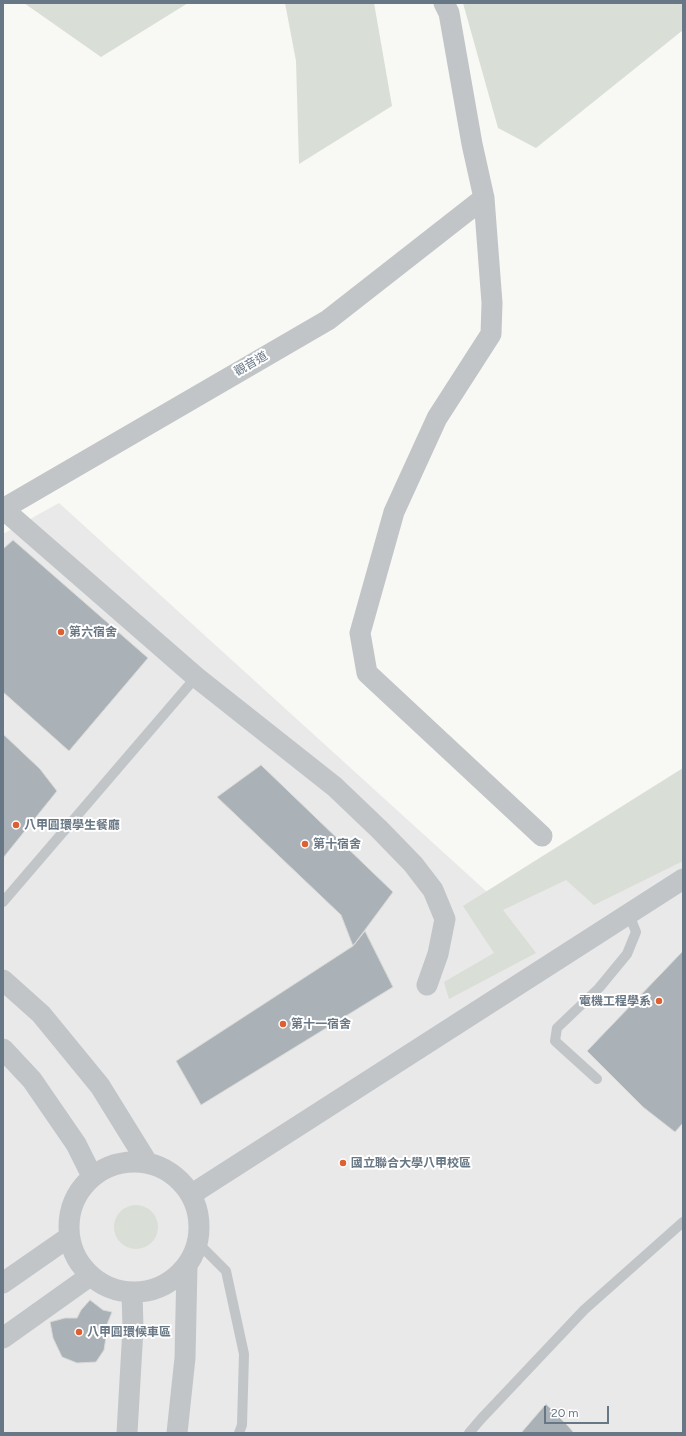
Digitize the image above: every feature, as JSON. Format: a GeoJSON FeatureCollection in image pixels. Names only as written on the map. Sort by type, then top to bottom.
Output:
{"type":"FeatureCollection","features":[{"type":"Feature","properties":{"kind":"street"},"geometry":{"type":"LineString","coordinates":[[444,3],[449,12],[472,144],[484,198],[492,303],[491,334],[437,418],[394,512],[360,633],[367,673],[542,836]]}},
{"type":"Feature","properties":{"kind":"street","name":"觀音道"},"geometry":{"type":"LineString","coordinates":[[3,509],[328,320],[484,198]]}},
{"type":"Feature","properties":{"kind":"street"},"geometry":{"type":"LineString","coordinates":[[3,509],[196,677],[335,787],[413,864],[433,890],[445,919],[438,954],[427,985]]}},
{"type":"Feature","properties":{"kind":"street"},"geometry":{"type":"LineString","coordinates":[[192,1194],[683,879]]}},
{"type":"Feature","properties":{"kind":"street"},"geometry":{"type":"LineString","coordinates":[[3,980],[40,1014],[100,1086],[147,1162]]}},
{"type":"Feature","properties":{"kind":"street"},"geometry":{"type":"LineString","coordinates":[[3,1048],[32,1080],[76,1144],[92,1176]]}},
{"type":"Feature","properties":{"kind":"street"},"geometry":{"type":"LineString","coordinates":[[128,1161],[147,1162],[165,1168],[180,1179],[192,1194],[198,1210],[200,1226],[198,1243],[194,1255],[187,1266],[172,1281],[153,1290],[132,1293],[116,1290],[102,1284],[90,1276],[76,1258],[69,1237],[69,1214],[78,1193],[92,1176],[109,1166],[128,1161]]}},
{"type":"Feature","properties":{"kind":"street"},"geometry":{"type":"LineString","coordinates":[[3,1283],[69,1237]]}},
{"type":"Feature","properties":{"kind":"street"},"geometry":{"type":"LineString","coordinates":[[177,1433],[185,1358],[187,1266]]}},
{"type":"Feature","properties":{"kind":"street"},"geometry":{"type":"LineString","coordinates":[[3,1338],[90,1276]]}},
{"type":"Feature","properties":{"kind":"street"},"geometry":{"type":"LineString","coordinates":[[127,1433],[132,1328],[132,1293]]}},
{"type":"Feature","properties":{"kind":"lane"},"geometry":{"type":"LineString","coordinates":[[3,902],[196,677]]}},
{"type":"Feature","properties":{"kind":"lane"},"geometry":{"type":"LineString","coordinates":[[597,1078],[555,1041],[557,1028],[599,988],[627,954],[636,932],[629,914]]}},
{"type":"Feature","properties":{"kind":"lane"},"geometry":{"type":"LineString","coordinates":[[469,1433],[481,1418],[584,1310],[683,1222]]}},
{"type":"Feature","properties":{"kind":"lane"},"geometry":{"type":"LineString","coordinates":[[198,1243],[226,1272],[244,1354],[242,1425],[239,1433]]}},
{"type":"Feature","properties":{"kind":"shaded area"},"geometry":{"type":"Polygon","coordinates":[[[24,3],[188,3],[101,57],[24,3]]]}},
{"type":"Feature","properties":{"kind":"shaded area"},"geometry":{"type":"Polygon","coordinates":[[[285,3],[374,3],[392,106],[299,164],[296,61],[285,3]]]}},
{"type":"Feature","properties":{"kind":"shaded area"},"geometry":{"type":"Polygon","coordinates":[[[463,3],[683,3],[683,30],[536,148],[498,128],[463,3]]]}},
{"type":"Feature","properties":{"kind":"shaded area","name":"國立聯合大學八甲校區"},"geometry":{"type":"Polygon","coordinates":[[[59,503],[487,892],[683,772],[683,1433],[3,1433],[3,534],[59,503]]]}},
{"type":"Feature","properties":{"kind":"shaded area"},"geometry":{"type":"Polygon","coordinates":[[[683,768],[683,861],[594,905],[566,880],[503,910],[536,953],[449,999],[444,982],[494,953],[463,906],[683,768]]]}},
{"type":"Feature","properties":{"kind":"shaded area"},"geometry":{"type":"Polygon","coordinates":[[[132,1205],[140,1205],[152,1211],[158,1223],[158,1231],[152,1243],[140,1249],[132,1249],[120,1243],[114,1231],[114,1223],[120,1211],[132,1205]]]}},
{"type":"Feature","properties":{"kind":"building","name":"第六宿舍"},"geometry":{"type":"Polygon","coordinates":[[[13,540],[148,658],[69,751],[3,692],[3,549],[13,540]]]}},
{"type":"Feature","properties":{"kind":"building","name":"八甲圓環學生餐廳"},"geometry":{"type":"Polygon","coordinates":[[[3,734],[40,769],[57,791],[3,858],[3,734]]]}},
{"type":"Feature","properties":{"kind":"building","name":"第十宿舍"},"geometry":{"type":"Polygon","coordinates":[[[261,765],[393,892],[353,946],[341,915],[217,797],[261,765]]]}},
{"type":"Feature","properties":{"kind":"building","name":"第十一宿舍"},"geometry":{"type":"Polygon","coordinates":[[[365,931],[393,987],[201,1105],[176,1061],[353,946],[365,931]]]}},
{"type":"Feature","properties":{"kind":"building","name":"電機工程學系"},"geometry":{"type":"Polygon","coordinates":[[[683,951],[683,1123],[675,1132],[643,1107],[587,1051],[683,951]]]}},
{"type":"Feature","properties":{"kind":"building","name":"八甲圓環候車區"},"geometry":{"type":"Polygon","coordinates":[[[90,1300],[103,1310],[112,1312],[106,1327],[104,1350],[96,1362],[77,1363],[62,1357],[53,1338],[50,1322],[65,1318],[77,1318],[81,1310],[90,1300]]]}},
{"type":"Feature","properties":{"kind":"building"},"geometry":{"type":"Polygon","coordinates":[[[546,1404],[568,1426],[574,1433],[521,1433],[546,1404]]]}},
{"type":"Feature","properties":{"kind":"place","name":"第六宿舍"},"geometry":{"type":"Point","coordinates":[61,632]}},
{"type":"Feature","properties":{"kind":"place","name":"八甲圓環學生餐廳"},"geometry":{"type":"Point","coordinates":[16,825]}},
{"type":"Feature","properties":{"kind":"place","name":"第十宿舍"},"geometry":{"type":"Point","coordinates":[305,844]}},
{"type":"Feature","properties":{"kind":"place","name":"電機工程學系"},"geometry":{"type":"Point","coordinates":[659,1001]}},
{"type":"Feature","properties":{"kind":"place","name":"第十一宿舍"},"geometry":{"type":"Point","coordinates":[283,1024]}},
{"type":"Feature","properties":{"kind":"place","name":"國立聯合大學八甲校區"},"geometry":{"type":"Point","coordinates":[343,1163]}},
{"type":"Feature","properties":{"kind":"place","name":"八甲圓環候車區"},"geometry":{"type":"Point","coordinates":[79,1332]}}]}
